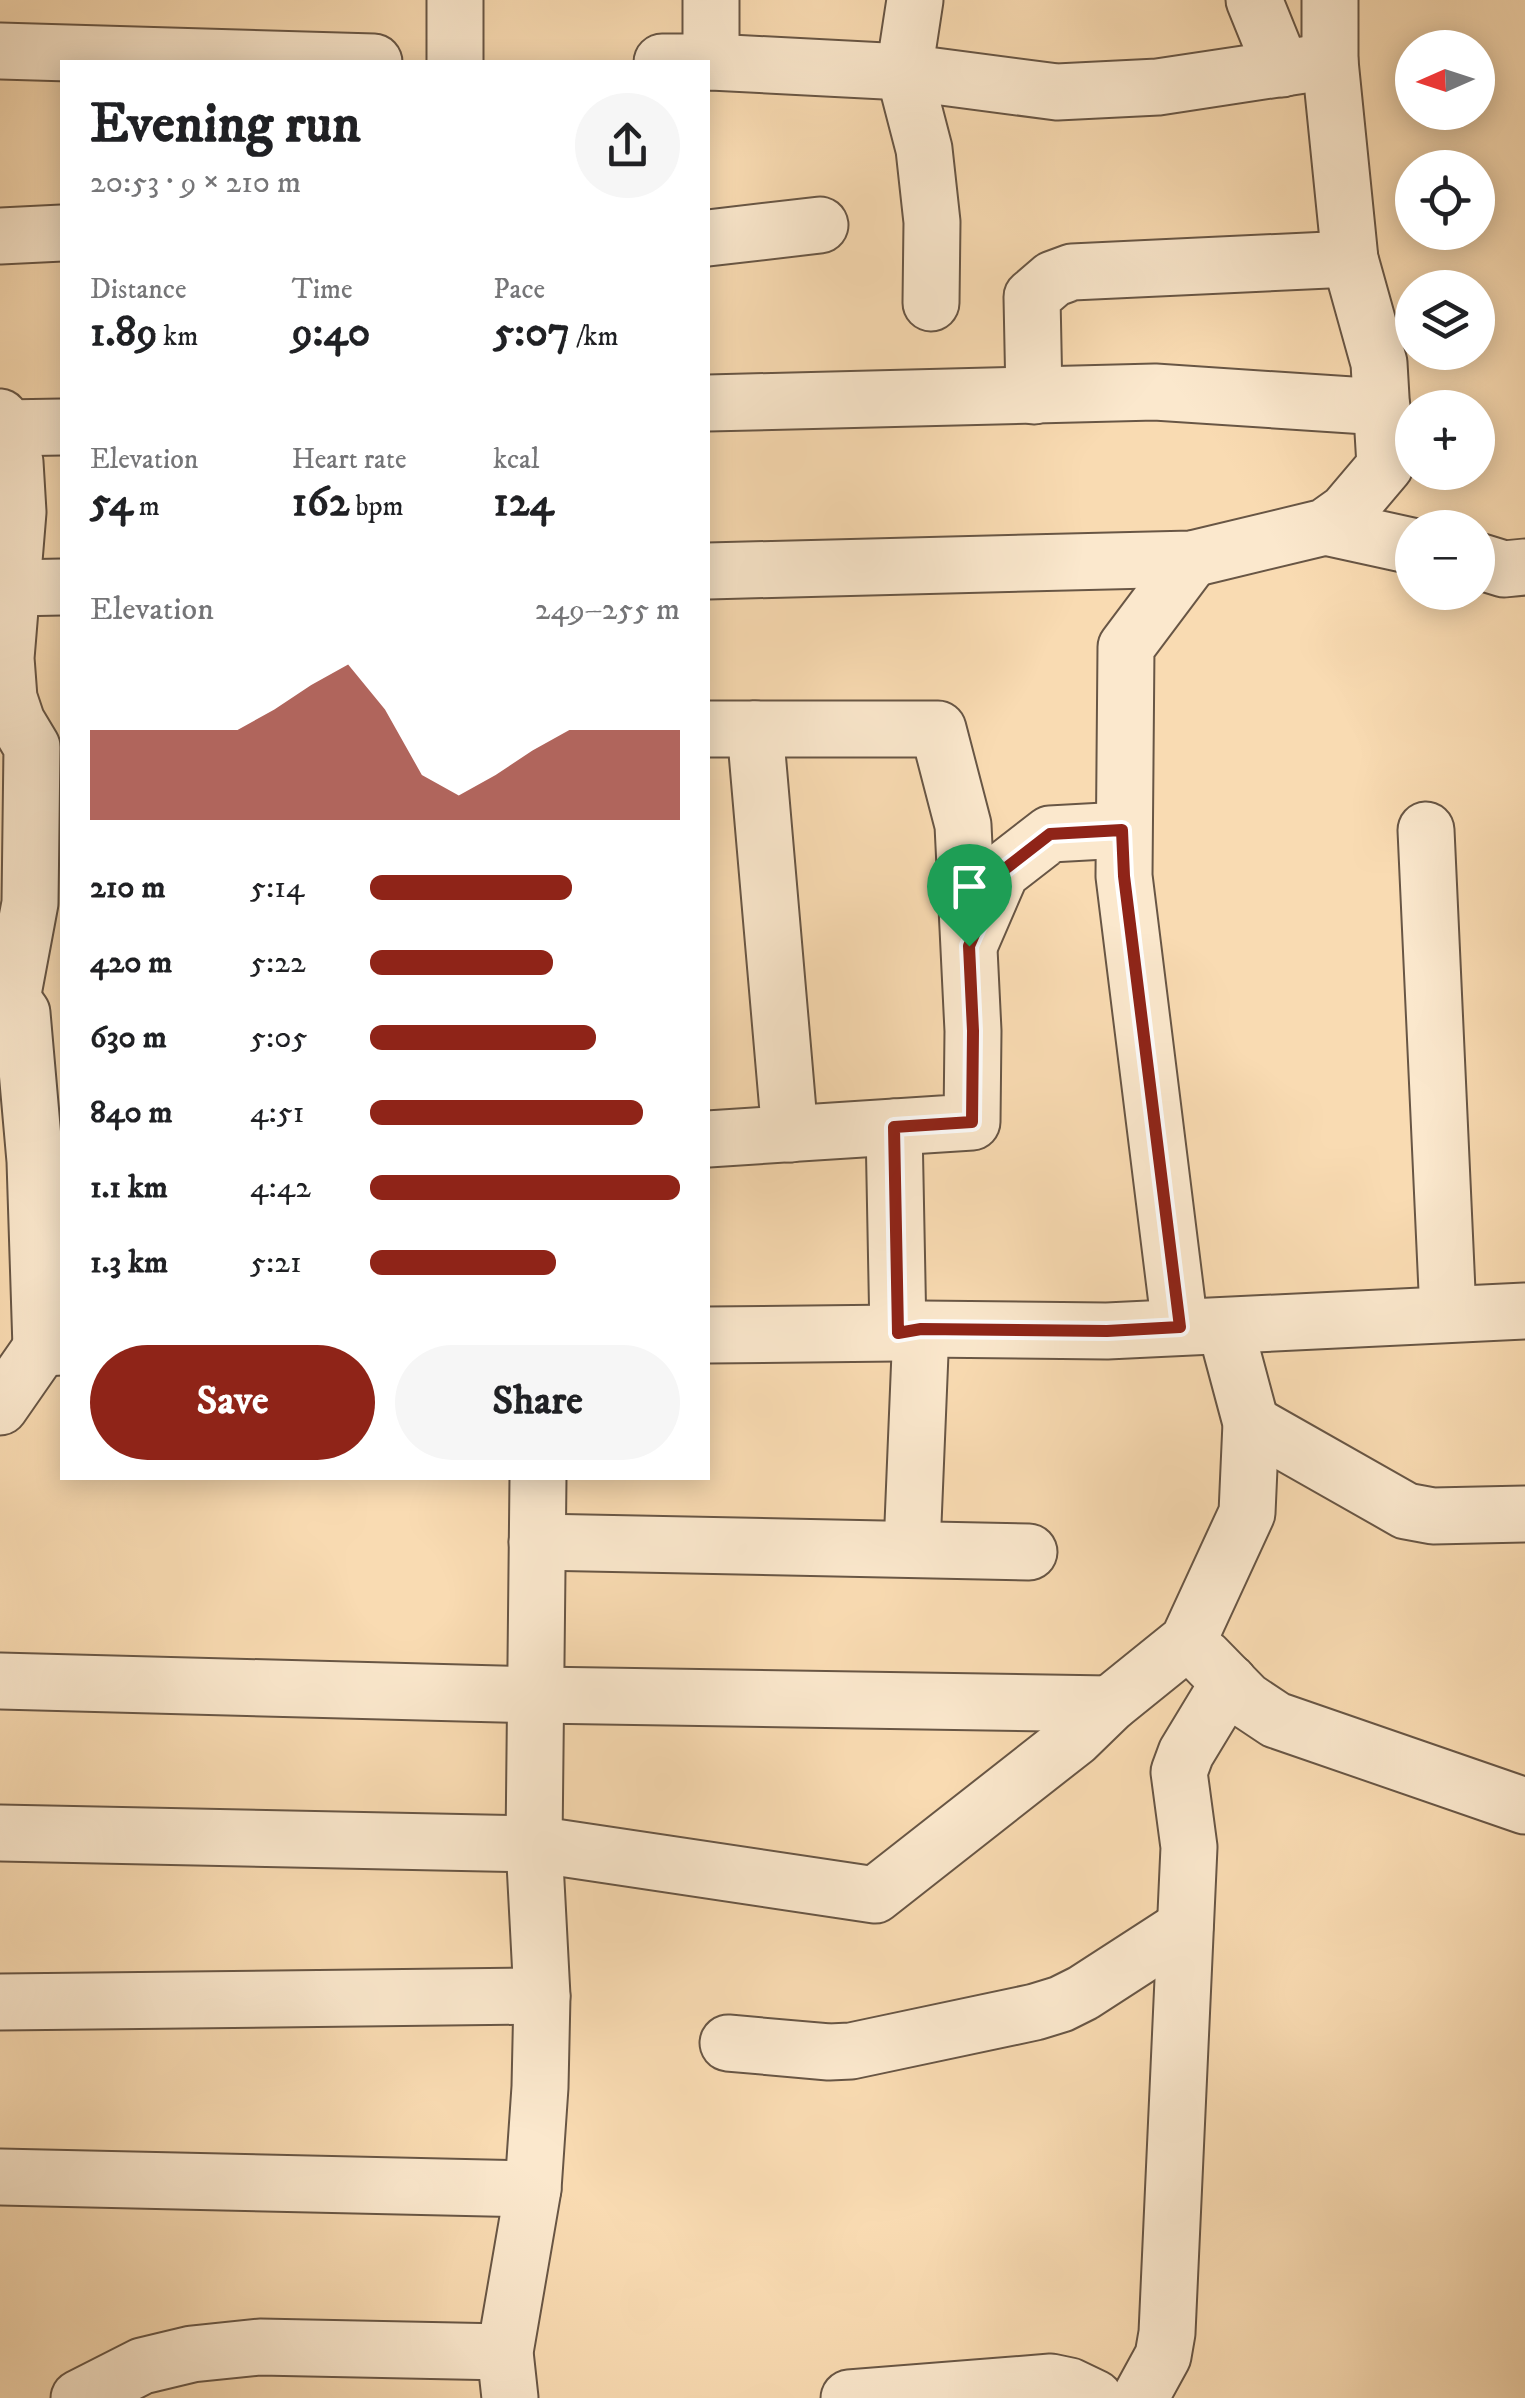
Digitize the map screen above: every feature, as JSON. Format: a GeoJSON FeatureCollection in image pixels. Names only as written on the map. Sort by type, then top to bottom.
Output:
{"type":"FeatureCollection","features":[{"type":"Feature","properties":{"kind":"street"},"geometry":{"type":"LineString","coordinates":[[455,0],[456,60]]}},
{"type":"Feature","properties":{"kind":"street"},"geometry":{"type":"LineString","coordinates":[[687,60],[712,0]]}},
{"type":"Feature","properties":{"kind":"street"},"geometry":{"type":"LineString","coordinates":[[915,0],[904,72],[926,167],[932,222],[931,303]]}},
{"type":"Feature","properties":{"kind":"street"},"geometry":{"type":"LineString","coordinates":[[710,571],[1192,558],[1325,527],[1346,512],[1386,466],[1379,363],[1350,258],[1306,65],[1254,0]]}},
{"type":"Feature","properties":{"kind":"street"},"geometry":{"type":"LineString","coordinates":[[1306,65],[1330,0]]}},
{"type":"Feature","properties":{"kind":"street"},"geometry":{"type":"LineString","coordinates":[[0,51],[306,60]]}},
{"type":"Feature","properties":{"kind":"street"},"geometry":{"type":"LineString","coordinates":[[710,63],[904,72],[1057,92],[1158,87],[1306,65]]}},
{"type":"Feature","properties":{"kind":"street"},"geometry":{"type":"LineString","coordinates":[[710,238],[820,225]]}},
{"type":"Feature","properties":{"kind":"street"},"geometry":{"type":"LineString","coordinates":[[0,236],[60,233]]}},
{"type":"Feature","properties":{"kind":"street"},"geometry":{"type":"LineString","coordinates":[[1034,396],[1032,297],[1053,279],[1072,272],[1350,258]]}},
{"type":"Feature","properties":{"kind":"street"},"geometry":{"type":"LineString","coordinates":[[710,403],[1156,392],[1382,407]]}},
{"type":"Feature","properties":{"kind":"street"},"geometry":{"type":"LineString","coordinates":[[0,1407],[52,1348],[49,1161],[22,1013],[6,996],[46,900],[47,746],[17,722],[9,698],[6,658],[38,588],[18,512],[15,462],[2,422],[60,426]]}},
{"type":"Feature","properties":{"kind":"street"},"geometry":{"type":"LineString","coordinates":[[1325,527],[1395,542]]}},
{"type":"Feature","properties":{"kind":"street"},"geometry":{"type":"LineString","coordinates":[[0,1833],[534,1844],[876,1895],[1075,1738],[1188,1640],[1246,1514],[1251,1422],[1202,1326],[1124,876],[1122,830],[1126,647],[1192,558]]}},
{"type":"Feature","properties":{"kind":"street"},"geometry":{"type":"LineString","coordinates":[[1495,566],[1525,567]]}},
{"type":"Feature","properties":{"kind":"street"},"geometry":{"type":"LineString","coordinates":[[710,1139],[790,1134],[972,1122],[973,1031],[962,825],[938,729],[731,729],[790,1134]]}},
{"type":"Feature","properties":{"kind":"street"},"geometry":{"type":"LineString","coordinates":[[969,946],[1001,872],[1050,834],[1122,830]]}},
{"type":"Feature","properties":{"kind":"street"},"geometry":{"type":"LineString","coordinates":[[1426,830],[1448,1313]]}},
{"type":"Feature","properties":{"kind":"street"},"geometry":{"type":"LineString","coordinates":[[894,1127],[910,1331],[912,1548]]}},
{"type":"Feature","properties":{"kind":"street"},"geometry":{"type":"LineString","coordinates":[[710,1335],[1107,1331],[1525,1311]]}},
{"type":"Feature","properties":{"kind":"street"},"geometry":{"type":"LineString","coordinates":[[1251,1422],[1406,1511],[1433,1516],[1525,1514]]}},
{"type":"Feature","properties":{"kind":"street"},"geometry":{"type":"LineString","coordinates":[[79,2398],[142,2366],[192,2354],[260,2348],[508,2375],[533,2189],[542,1996],[534,1844],[538,1480]]}},
{"type":"Feature","properties":{"kind":"street"},"geometry":{"type":"LineString","coordinates":[[537,1542],[1029,1552]]}},
{"type":"Feature","properties":{"kind":"street"},"geometry":{"type":"LineString","coordinates":[[1188,1640],[1246,1700],[1276,1720],[1525,1806]]}},
{"type":"Feature","properties":{"kind":"street"},"geometry":{"type":"LineString","coordinates":[[0,1680],[537,1695],[1110,1704]]}},
{"type":"Feature","properties":{"kind":"street"},"geometry":{"type":"LineString","coordinates":[[1140,2398],[1162,2356],[1168,2334],[1189,1847],[1179,1772],[1186,1753],[1229,1682]]}},
{"type":"Feature","properties":{"kind":"street"},"geometry":{"type":"LineString","coordinates":[[728,2043],[851,2051],[1035,2012],[1082,1994],[1186,1928]]}},
{"type":"Feature","properties":{"kind":"street"},"geometry":{"type":"LineString","coordinates":[[0,2002],[542,1996]]}},
{"type":"Feature","properties":{"kind":"street"},"geometry":{"type":"LineString","coordinates":[[0,2177],[533,2189]]}},
{"type":"Feature","properties":{"kind":"street"},"geometry":{"type":"LineString","coordinates":[[849,2398],[1051,2382],[1095,2398]]}},
{"type":"Feature","properties":{"kind":"route"},"geometry":{"type":"LineString","coordinates":[[1122,830],[1124,876],[1180,1327],[1107,1331],[921,1329],[898,1333],[894,1127],[972,1122],[969,946],[1001,872],[1050,834],[1122,830]]}}]}
